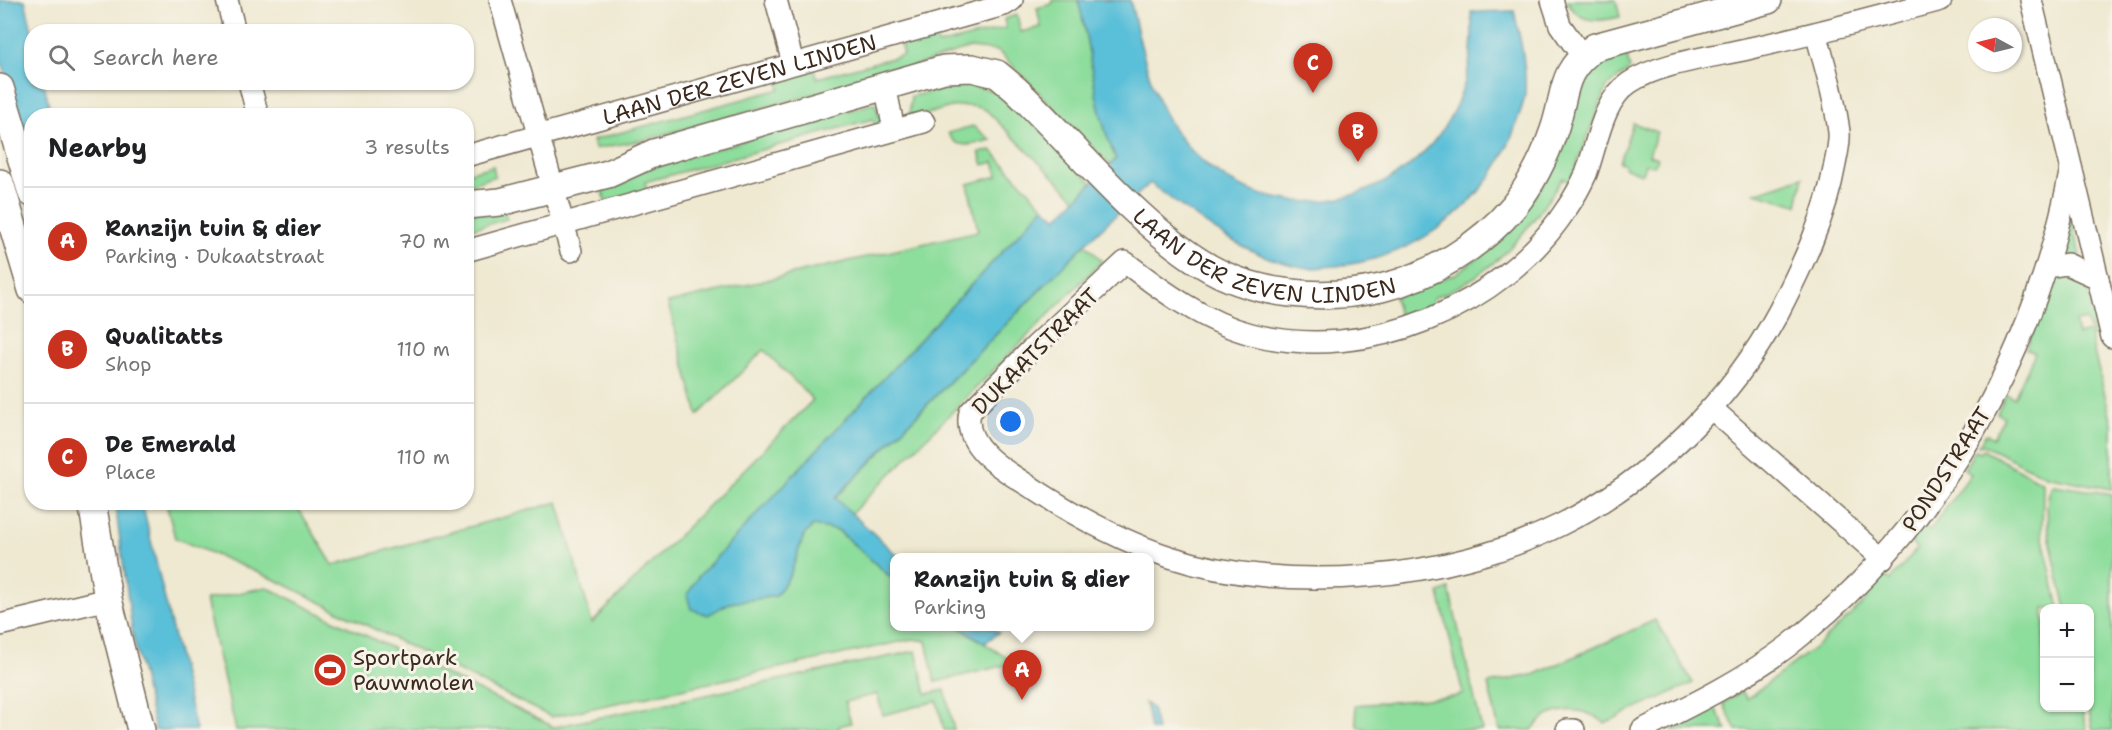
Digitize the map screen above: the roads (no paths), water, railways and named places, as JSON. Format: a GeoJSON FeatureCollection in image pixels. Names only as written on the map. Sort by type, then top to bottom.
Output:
{"type":"FeatureCollection","features":[{"type":"Feature","properties":{"kind":"street"},"geometry":{"type":"LineString","coordinates":[[227,0],[233,24]]}},
{"type":"Feature","properties":{"kind":"street"},"geometry":{"type":"LineString","coordinates":[[500,0],[571,251]]}},
{"type":"Feature","properties":{"kind":"street"},"geometry":{"type":"LineString","coordinates":[[776,0],[793,63]]}},
{"type":"Feature","properties":{"kind":"street","name":"LAAN DER ZEVEN LINDEN"},"geometry":{"type":"LineString","coordinates":[[474,154],[1004,5],[1012,0]]}},
{"type":"Feature","properties":{"kind":"street"},"geometry":{"type":"LineString","coordinates":[[1552,0],[1560,25],[1582,56],[1608,42],[1768,0]]}},
{"type":"Feature","properties":{"kind":"street","name":"LAAN DER ZEVEN LINDEN"},"geometry":{"type":"LineString","coordinates":[[1125,262],[1156,286],[1220,322],[1250,334],[1289,342],[1337,342],[1394,331],[1453,308],[1509,273],[1548,234],[1585,177],[1605,115],[1617,94],[1628,83],[1665,68],[1816,33],[1941,0]]}},
{"type":"Feature","properties":{"kind":"street"},"geometry":{"type":"LineString","coordinates":[[2031,0],[2112,337]]}},
{"type":"Feature","properties":{"kind":"street","name":"DUKAATSTRAAT"},"geometry":{"type":"LineString","coordinates":[[1125,262],[1030,351],[970,412],[969,431],[981,450],[1013,475],[1068,510],[1125,541],[1173,558],[1225,570],[1287,578],[1345,578],[1402,572],[1509,545],[1560,525],[1617,491],[1667,452],[1711,408],[1758,350],[1816,233],[1831,184],[1840,135],[1816,33]]}},
{"type":"Feature","properties":{"kind":"street","name":"LAAN DER ZEVEN LINDEN"},"geometry":{"type":"LineString","coordinates":[[474,198],[496,186],[550,181],[603,158],[654,153],[944,69],[972,68],[997,74],[1069,141],[1138,213],[1173,244],[1202,264],[1260,287],[1298,294],[1328,295],[1368,291],[1411,280],[1479,240],[1514,206],[1537,171],[1554,130],[1566,80],[1572,66],[1582,56]]}},
{"type":"Feature","properties":{"kind":"street","name":"LAAN DER ZEVEN LINDEN"},"geometry":{"type":"LineString","coordinates":[[885,86],[894,130]]}},
{"type":"Feature","properties":{"kind":"street"},"geometry":{"type":"LineString","coordinates":[[0,87],[24,166]]}},
{"type":"Feature","properties":{"kind":"street"},"geometry":{"type":"LineString","coordinates":[[251,90],[256,108]]}},
{"type":"Feature","properties":{"kind":"street"},"geometry":{"type":"LineString","coordinates":[[474,249],[924,122]]}},
{"type":"Feature","properties":{"kind":"street","name":"PONDSTRAAT"},"geometry":{"type":"LineString","coordinates":[[1642,730],[1713,695],[1787,647],[1853,591],[1883,559],[1939,487],[1996,393],[2021,340],[2048,267],[2071,168]]}},
{"type":"Feature","properties":{"kind":"street"},"geometry":{"type":"LineString","coordinates":[[0,183],[24,263]]}},
{"type":"Feature","properties":{"kind":"street"},"geometry":{"type":"LineString","coordinates":[[2048,267],[2067,264],[2098,278]]}},
{"type":"Feature","properties":{"kind":"street"},"geometry":{"type":"LineString","coordinates":[[1711,408],[1883,559]]}},
{"type":"Feature","properties":{"kind":"street"},"geometry":{"type":"LineString","coordinates":[[93,510],[108,599],[141,730]]}},
{"type":"Feature","properties":{"kind":"street"},"geometry":{"type":"LineString","coordinates":[[0,625],[108,599]]}},
{"type":"Feature","properties":{"kind":"street"},"geometry":{"type":"LineString","coordinates":[[1567,730],[1574,730]]}},
{"type":"Feature","properties":{"kind":"water"},"geometry":{"type":"Polygon","coordinates":[[[0,0],[25,0],[30,24],[24,24],[24,90],[46,90],[49,108],[24,108],[24,131],[0,57],[0,0]]]}},
{"type":"Feature","properties":{"kind":"water"},"geometry":{"type":"Polygon","coordinates":[[[1078,0],[1130,0],[1148,73],[1171,125],[1182,140],[1226,178],[1275,198],[1325,200],[1373,187],[1415,160],[1448,121],[1468,71],[1471,12],[1514,11],[1524,62],[1524,99],[1507,148],[1492,175],[1472,199],[1450,220],[1424,237],[1396,251],[1367,261],[1311,268],[1264,256],[1224,236],[1150,183],[1085,244],[835,498],[895,553],[890,553],[890,576],[838,530],[813,526],[804,535],[790,575],[776,596],[729,603],[708,615],[691,609],[687,595],[698,577],[1044,207],[1057,218],[1116,159],[1097,100],[1078,0]]]}},
{"type":"Feature","properties":{"kind":"water"},"geometry":{"type":"Polygon","coordinates":[[[116,510],[144,510],[196,730],[155,730],[133,636],[116,510]]]}},
{"type":"Feature","properties":{"kind":"water"},"geometry":{"type":"Polygon","coordinates":[[[966,631],[999,632],[985,643],[966,631]]]}},
{"type":"Feature","properties":{"kind":"water"},"geometry":{"type":"Polygon","coordinates":[[[1145,703],[1152,708],[1157,730],[1151,730],[1145,703]]]}},
{"type":"Feature","properties":{"kind":"place","name":"De Emerald"},"geometry":{"type":"Point","coordinates":[1313,93]}},
{"type":"Feature","properties":{"kind":"place","name":"Qualitatts"},"geometry":{"type":"Point","coordinates":[1358,162]}},
{"type":"Feature","properties":{"kind":"place","name":"Sportpark Pauwmolen"},"geometry":{"type":"Point","coordinates":[330,670]}},
{"type":"Feature","properties":{"kind":"place","name":"Ranzijn tuin & dier"},"geometry":{"type":"Point","coordinates":[1022,700]}}]}
